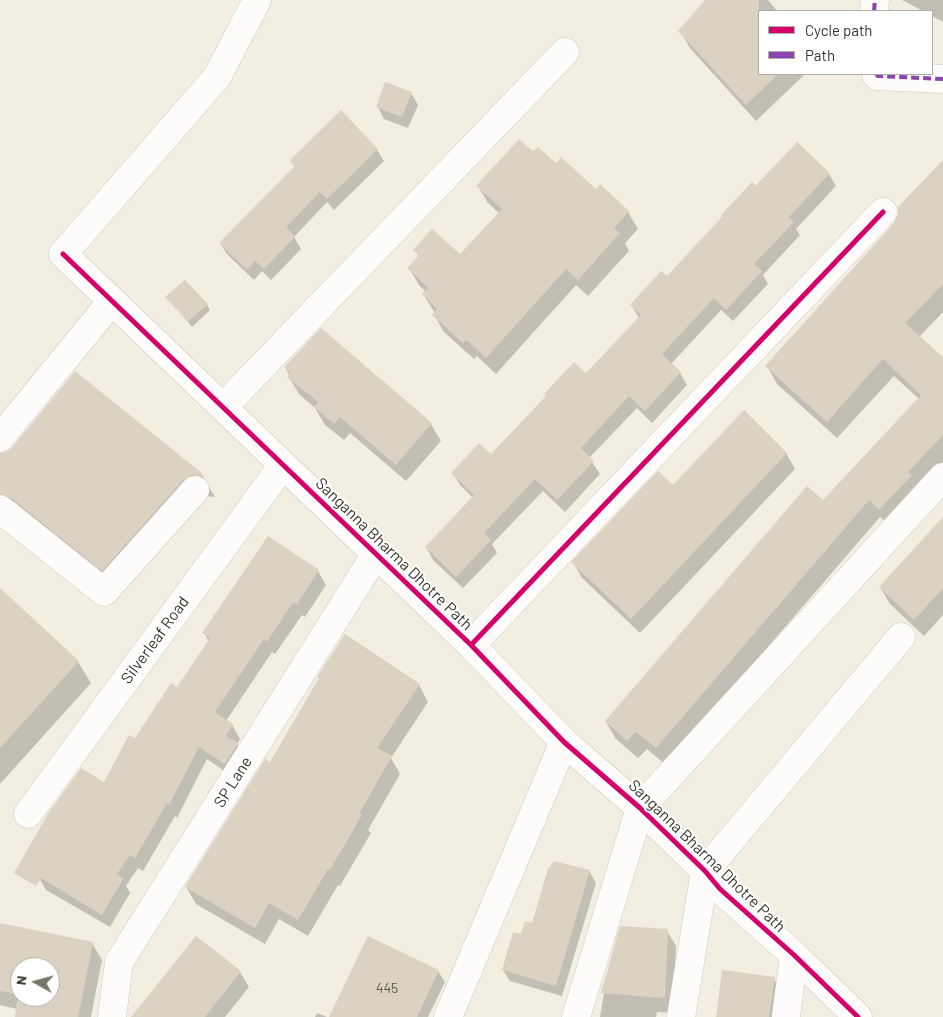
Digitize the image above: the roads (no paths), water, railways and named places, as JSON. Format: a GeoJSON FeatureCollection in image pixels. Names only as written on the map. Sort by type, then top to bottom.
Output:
{"type":"FeatureCollection","features":[{"type":"Feature","properties":{"kind":"street","name":"Sanganna Bharma Dhotre Path"},"geometry":{"type":"LineString","coordinates":[[257,0],[218,77],[64,254],[471,645],[564,742],[640,808],[858,1017]]}},
{"type":"Feature","properties":{"kind":"street"},"geometry":{"type":"LineString","coordinates":[[223,407],[565,52]]}},
{"type":"Feature","properties":{"kind":"street"},"geometry":{"type":"LineString","coordinates":[[877,75],[943,79]]}},
{"type":"Feature","properties":{"kind":"street"},"geometry":{"type":"LineString","coordinates":[[471,645],[883,212]]}},
{"type":"Feature","properties":{"kind":"street"},"geometry":{"type":"LineString","coordinates":[[0,438],[112,301]]}},
{"type":"Feature","properties":{"kind":"street","name":"Silverleaf Road"},"geometry":{"type":"LineString","coordinates":[[28,814],[282,465]]}},
{"type":"Feature","properties":{"kind":"street"},"geometry":{"type":"LineString","coordinates":[[576,1017],[640,808],[943,477]]}},
{"type":"Feature","properties":{"kind":"street"},"geometry":{"type":"LineString","coordinates":[[0,509],[104,592],[195,490]]}},
{"type":"Feature","properties":{"kind":"street","name":"SP Lane"},"geometry":{"type":"LineString","coordinates":[[112,1017],[119,962],[376,554]]}},
{"type":"Feature","properties":{"kind":"street"},"geometry":{"type":"LineString","coordinates":[[681,1017],[713,880],[901,637]]}},
{"type":"Feature","properties":{"kind":"street"},"geometry":{"type":"LineString","coordinates":[[448,1017],[564,742]]}},
{"type":"Feature","properties":{"kind":"street"},"geometry":{"type":"LineString","coordinates":[[700,1017],[713,880]]}},
{"type":"Feature","properties":{"kind":"street"},"geometry":{"type":"LineString","coordinates":[[786,1017],[794,955]]}}]}
